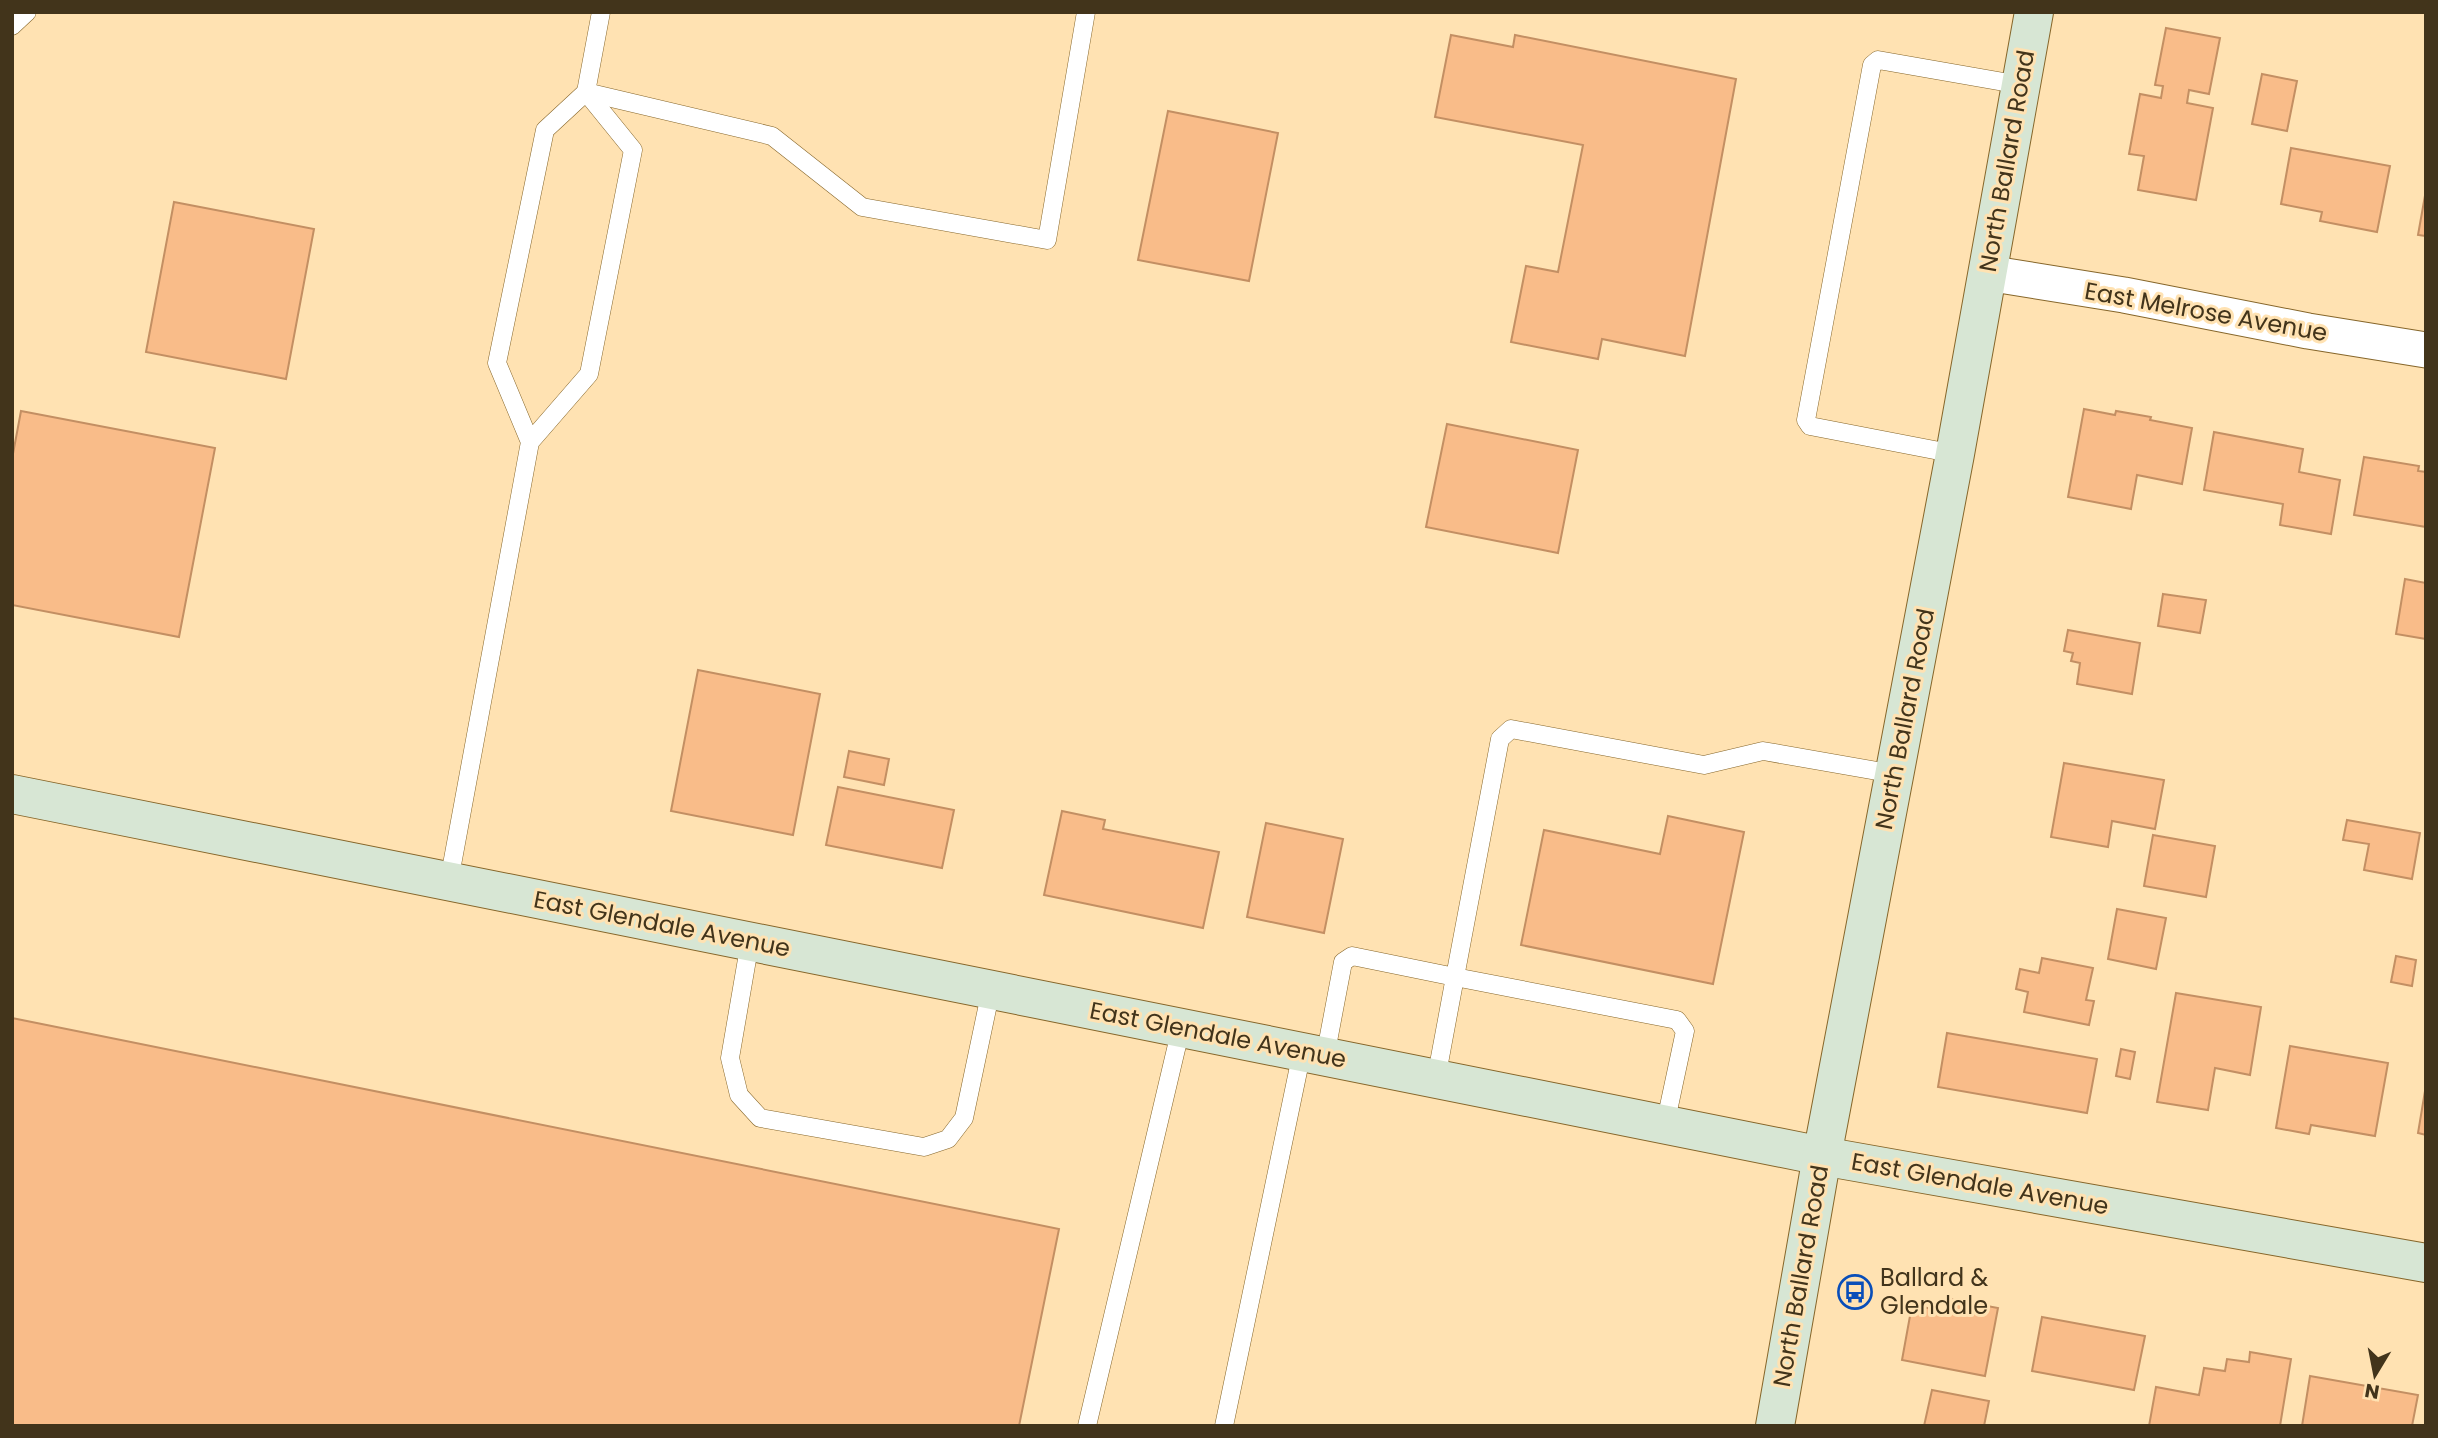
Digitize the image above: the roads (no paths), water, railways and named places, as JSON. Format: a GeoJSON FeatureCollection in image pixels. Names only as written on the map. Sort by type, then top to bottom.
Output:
{"type":"FeatureCollection","features":[{"type":"Feature","properties":{"kind":"street","name":"North Ballard Road"},"geometry":{"type":"LineString","coordinates":[[1775,1426],[1822,1156],[1955,454],[2034,12]]}},
{"type":"Feature","properties":{"kind":"street","name":"East Melrose Avenue"},"geometry":{"type":"LineString","coordinates":[[1987,273],[2426,350]]}},
{"type":"Feature","properties":{"kind":"street","name":"East Glendale Avenue"},"geometry":{"type":"LineString","coordinates":[[12,794],[1822,1156],[2426,1263]]}},
{"type":"Feature","properties":{"kind":"lane"},"geometry":{"type":"LineString","coordinates":[[12,26],[27,12]]}},
{"type":"Feature","properties":{"kind":"lane"},"geometry":{"type":"LineString","coordinates":[[530,442],[497,363],[545,130],[586,92],[601,12]]}},
{"type":"Feature","properties":{"kind":"lane"},"geometry":{"type":"LineString","coordinates":[[586,92],[772,136],[862,207],[1047,240],[1086,12]]}},
{"type":"Feature","properties":{"kind":"lane"},"geometry":{"type":"LineString","coordinates":[[1955,454],[1810,426],[1806,420],[1872,65],[1878,60],[2021,85]]}},
{"type":"Feature","properties":{"kind":"lane"},"geometry":{"type":"LineString","coordinates":[[449,881],[530,442],[589,374],[633,150],[586,92]]}},
{"type":"Feature","properties":{"kind":"lane"},"geometry":{"type":"LineString","coordinates":[[1436,1079],[1500,739],[1511,729],[1704,765],[1763,751],[1894,774]]}},
{"type":"Feature","properties":{"kind":"lane"},"geometry":{"type":"LineString","coordinates":[[751,942],[730,1058],[738,1095],[760,1118],[924,1147],[948,1139],[964,1118],[991,990]]}},
{"type":"Feature","properties":{"kind":"lane"},"geometry":{"type":"LineString","coordinates":[[1224,1426],[1314,1054],[1343,962],[1352,956],[1677,1020],[1685,1031],[1665,1125]]}},
{"type":"Feature","properties":{"kind":"lane"},"geometry":{"type":"LineString","coordinates":[[1087,1426],[1181,1028]]}},
{"type":"Feature","properties":{"kind":"place","name":"Ballard & Glendale"},"geometry":{"type":"Point","coordinates":[1855,1292]}}]}
